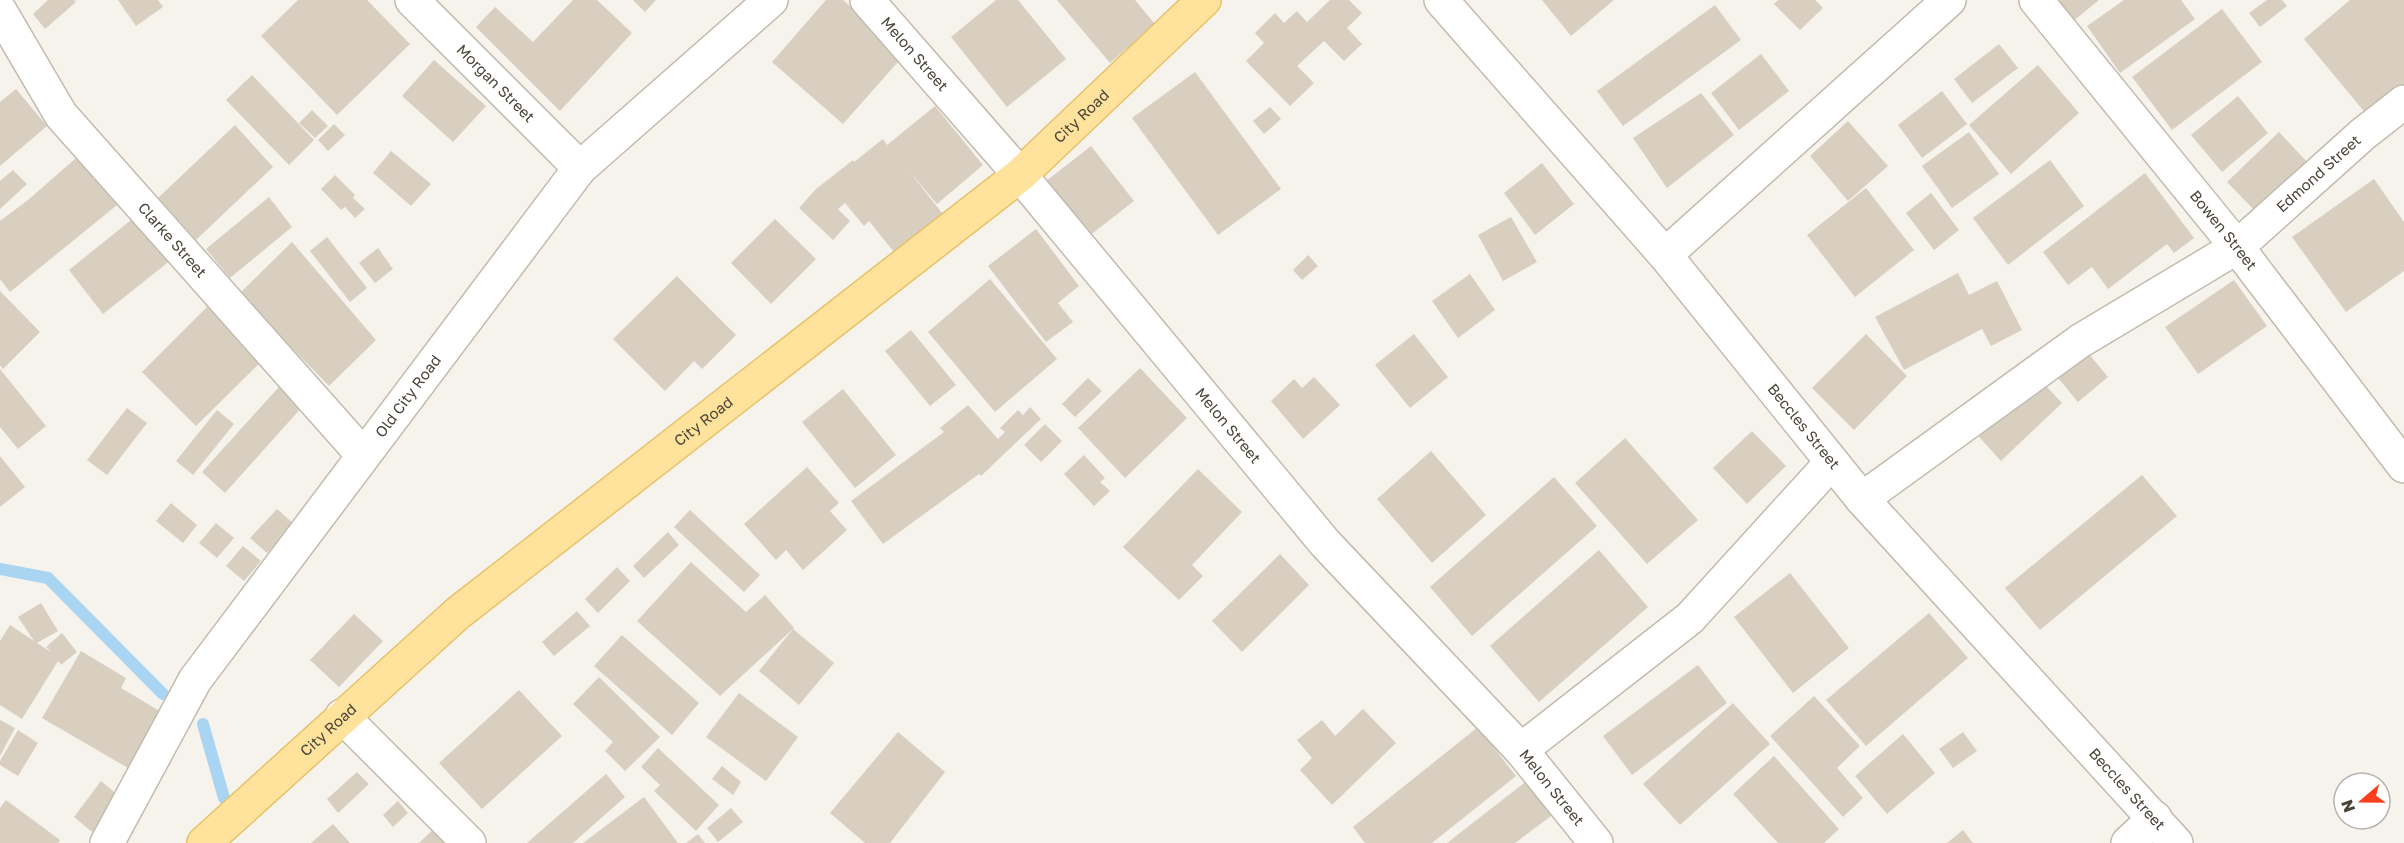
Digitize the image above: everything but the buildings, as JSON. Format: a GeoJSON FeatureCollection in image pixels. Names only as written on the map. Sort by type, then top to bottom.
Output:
{"type":"FeatureCollection","features":[{"type":"Feature","properties":{"kind":"main road","name":"City Road"},"geometry":{"type":"LineString","coordinates":[[204,843],[458,613],[1020,175],[1204,0]]}},
{"type":"Feature","properties":{"kind":"street","name":"Morgan Street"},"geometry":{"type":"LineString","coordinates":[[412,0],[580,168]]}},
{"type":"Feature","properties":{"kind":"street","name":"Old City Road"},"geometry":{"type":"LineString","coordinates":[[107,843],[195,680],[580,168],[771,0]]}},
{"type":"Feature","properties":{"kind":"street","name":"Melon Street"},"geometry":{"type":"LineString","coordinates":[[867,0],[1020,175],[1325,543],[1521,750],[1596,843]]}},
{"type":"Feature","properties":{"kind":"street","name":"Beccles Street"},"geometry":{"type":"LineString","coordinates":[[1441,0],[1665,255],[1862,499],[2176,843]]}},
{"type":"Feature","properties":{"kind":"street"},"geometry":{"type":"LineString","coordinates":[[1665,255],[1949,0]]}},
{"type":"Feature","properties":{"kind":"street","name":"Bowen Street"},"geometry":{"type":"LineString","coordinates":[[2036,0],[2237,247],[2404,466]]}},
{"type":"Feature","properties":{"kind":"street","name":"Clarke Street"},"geometry":{"type":"LineString","coordinates":[[0,10],[61,115],[363,455]]}},
{"type":"Feature","properties":{"kind":"street","name":"Edmond Street"},"geometry":{"type":"LineString","coordinates":[[1862,499],[2080,341],[2237,247],[2363,134],[2404,102]]}},
{"type":"Feature","properties":{"kind":"street"},"geometry":{"type":"LineString","coordinates":[[1521,750],[1690,618],[1832,462]]}},
{"type":"Feature","properties":{"kind":"street"},"geometry":{"type":"LineString","coordinates":[[342,716],[469,843]]}},
{"type":"Feature","properties":{"kind":"street"},"geometry":{"type":"LineString","coordinates":[[2128,843],[2155,818]]}},
{"type":"Feature","properties":{"kind":"waterway"},"geometry":{"type":"LineString","coordinates":[[0,569],[48,578],[163,694]]}},
{"type":"Feature","properties":{"kind":"waterway"},"geometry":{"type":"LineString","coordinates":[[203,724],[224,798]]}}]}
